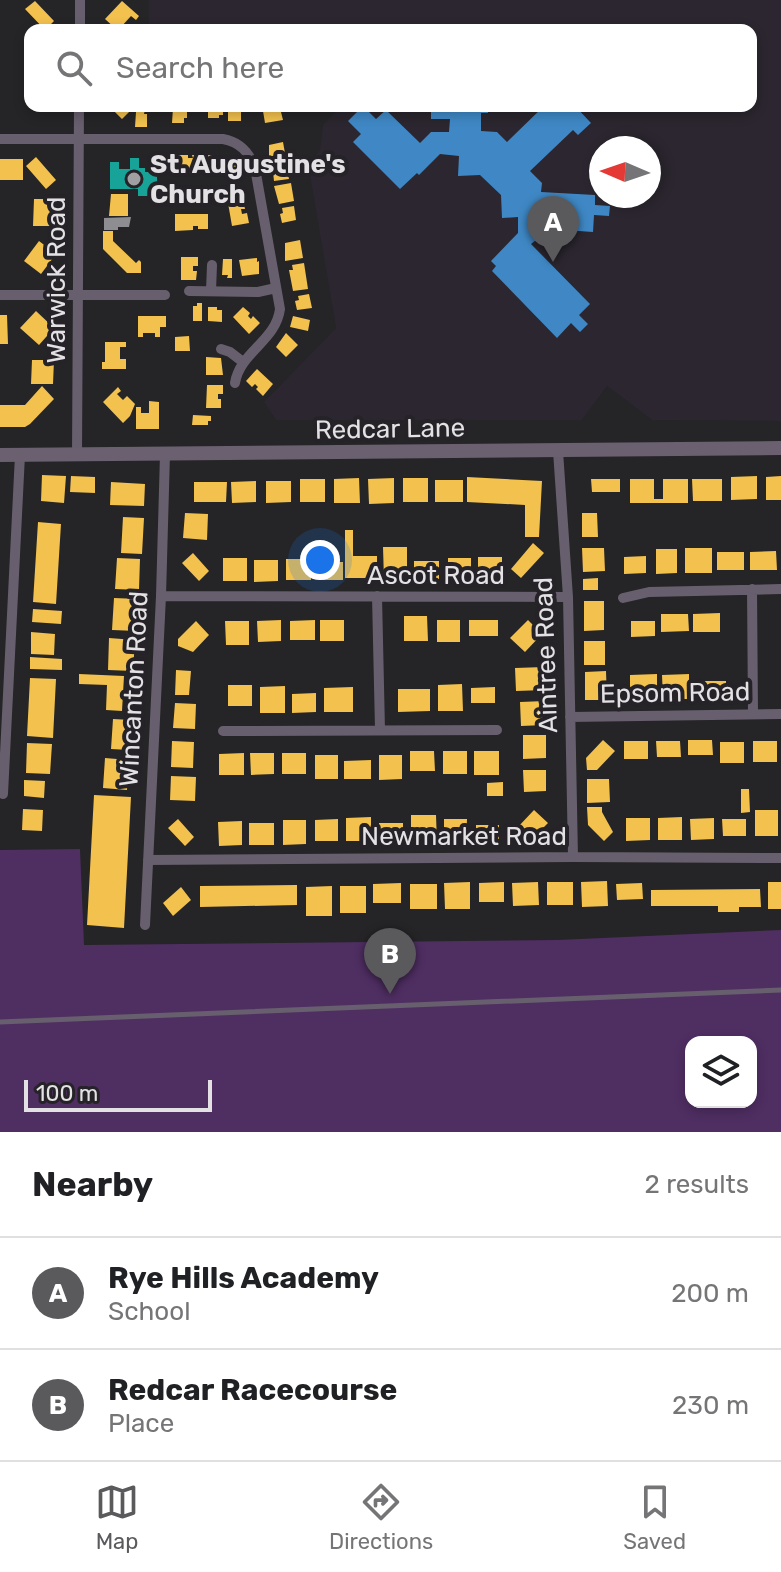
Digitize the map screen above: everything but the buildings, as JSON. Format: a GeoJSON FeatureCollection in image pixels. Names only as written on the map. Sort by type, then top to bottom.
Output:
{"type":"FeatureCollection","features":[{"type":"Feature","properties":{"kind":"main road","name":"Redcar Lane"},"geometry":{"type":"LineString","coordinates":[[0,455],[781,448]]}},
{"type":"Feature","properties":{"kind":"street"},"geometry":{"type":"LineString","coordinates":[[80,0],[80,24]]}},
{"type":"Feature","properties":{"kind":"street","name":"Warwick Road"},"geometry":{"type":"LineString","coordinates":[[77,455],[79,112]]}},
{"type":"Feature","properties":{"kind":"street"},"geometry":{"type":"LineString","coordinates":[[0,139],[223,139],[248,152],[255,168],[280,309],[276,324],[243,362],[235,383]]}},
{"type":"Feature","properties":{"kind":"street"},"geometry":{"type":"LineString","coordinates":[[211,291],[212,265]]}},
{"type":"Feature","properties":{"kind":"street"},"geometry":{"type":"LineString","coordinates":[[189,291],[258,292],[276,288]]}},
{"type":"Feature","properties":{"kind":"street"},"geometry":{"type":"LineString","coordinates":[[0,295],[165,295]]}},
{"type":"Feature","properties":{"kind":"street"},"geometry":{"type":"LineString","coordinates":[[221,349],[243,362]]}},
{"type":"Feature","properties":{"kind":"street","name":"Aintree Road"},"geometry":{"type":"LineString","coordinates":[[558,451],[568,597],[573,857]]}},
{"type":"Feature","properties":{"kind":"street","name":"Wincanton Road"},"geometry":{"type":"LineString","coordinates":[[145,925],[165,454]]}},
{"type":"Feature","properties":{"kind":"street"},"geometry":{"type":"LineString","coordinates":[[3,794],[20,455]]}},
{"type":"Feature","properties":{"kind":"street"},"geometry":{"type":"LineString","coordinates":[[752,589],[753,714]]}},
{"type":"Feature","properties":{"kind":"street"},"geometry":{"type":"LineString","coordinates":[[623,598],[649,592],[781,589]]}},
{"type":"Feature","properties":{"kind":"street","name":"Ascot Road"},"geometry":{"type":"LineString","coordinates":[[161,596],[568,597]]}},
{"type":"Feature","properties":{"kind":"street"},"geometry":{"type":"LineString","coordinates":[[377,596],[380,730]]}},
{"type":"Feature","properties":{"kind":"street","name":"Epsom Road"},"geometry":{"type":"LineString","coordinates":[[570,717],[781,714]]}},
{"type":"Feature","properties":{"kind":"street"},"geometry":{"type":"LineString","coordinates":[[223,731],[497,730]]}},
{"type":"Feature","properties":{"kind":"street","name":"Newmarket Road"},"geometry":{"type":"LineString","coordinates":[[148,860],[781,858]]}},
{"type":"Feature","properties":{"kind":"lane"},"geometry":{"type":"LineString","coordinates":[[0,1022],[781,990]]}},
{"type":"Feature","properties":{"kind":"shaded area"},"geometry":{"type":"Polygon","coordinates":[[[149,0],[781,0],[781,421],[652,420],[607,386],[582,420],[276,420],[264,402],[336,328],[308,164],[320,150],[323,125],[336,112],[757,112],[757,24],[149,24],[149,0]]]}},
{"type":"Feature","properties":{"kind":"shaded area"},"geometry":{"type":"Polygon","coordinates":[[[80,849],[84,945],[558,940],[781,930],[781,1132],[0,1132],[0,850],[80,849]]]}},
{"type":"Feature","properties":{"kind":"place","name":"St. Augustine's Church"},"geometry":{"type":"Point","coordinates":[134,179]}},
{"type":"Feature","properties":{"kind":"place","name":"Rye Hills Academy"},"geometry":{"type":"Point","coordinates":[553,262]}},
{"type":"Feature","properties":{"kind":"place","name":"Redcar Racecourse"},"geometry":{"type":"Point","coordinates":[390,994]}}]}
